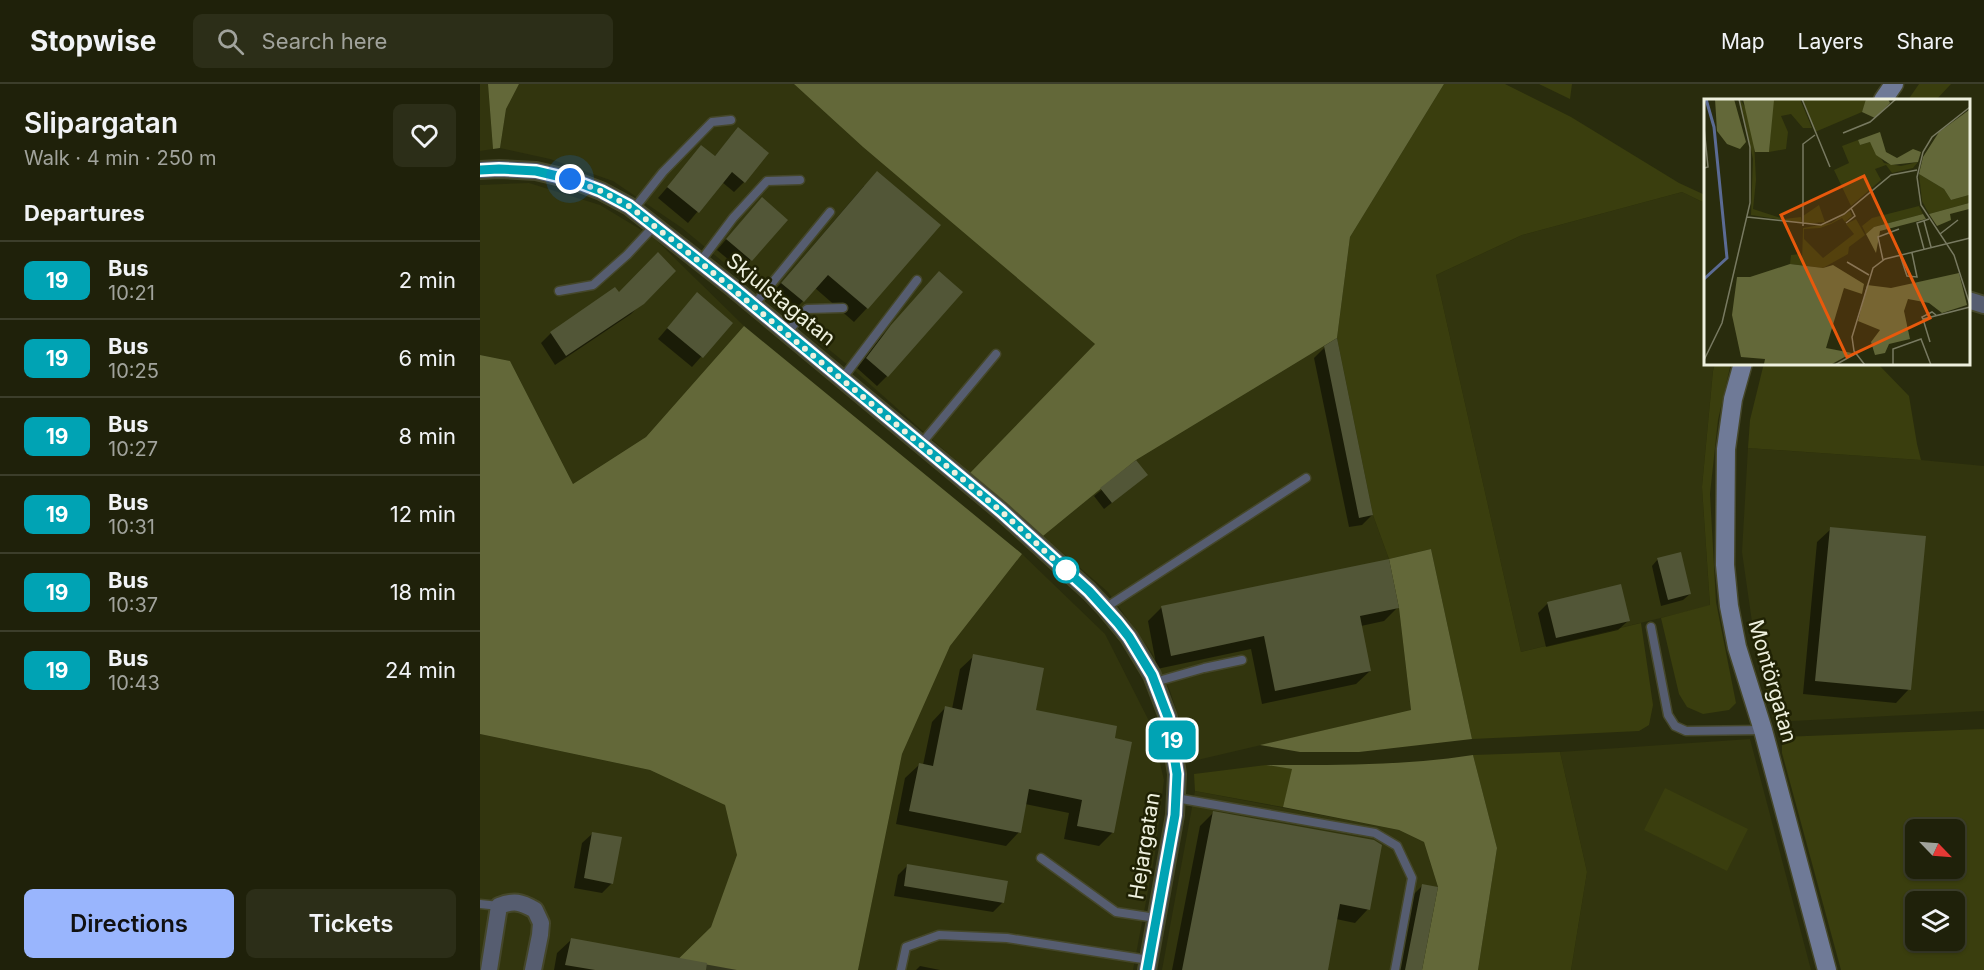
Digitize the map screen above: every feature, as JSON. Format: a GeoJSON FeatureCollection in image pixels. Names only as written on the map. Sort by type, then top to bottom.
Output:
{"type":"FeatureCollection","features":[{"type":"Feature","properties":{"kind":"street"},"geometry":{"type":"LineString","coordinates":[[1884,99],[1894,84]]}},
{"type":"Feature","properties":{"kind":"street","name":"Skjulstagatan"},"geometry":{"type":"LineString","coordinates":[[480,170],[536,171],[570,179],[601,191],[633,210],[754,305],[1022,530]]}},
{"type":"Feature","properties":{"kind":"street"},"geometry":{"type":"LineString","coordinates":[[1969,300],[1984,305]]}},
{"type":"Feature","properties":{"kind":"street","name":"Montörgatan"},"geometry":{"type":"LineString","coordinates":[[1743,364],[1733,399],[1726,449],[1725,565],[1730,606],[1737,647],[1763,729],[1827,970]]}},
{"type":"Feature","properties":{"kind":"street","name":"Hejargatan"},"geometry":{"type":"LineString","coordinates":[[1022,530],[1089,591],[1129,637],[1155,681],[1168,717],[1177,774],[1175,815],[1148,965]]}},
{"type":"Feature","properties":{"kind":"street"},"geometry":{"type":"LineString","coordinates":[[489,970],[500,906],[512,901],[523,903],[535,910],[541,923],[533,970]]}},
{"type":"Feature","properties":{"kind":"lane"},"geometry":{"type":"LineString","coordinates":[[633,210],[663,172],[712,122],[731,120]]}},
{"type":"Feature","properties":{"kind":"lane"},"geometry":{"type":"LineString","coordinates":[[700,262],[733,218],[767,182],[800,180]]}},
{"type":"Feature","properties":{"kind":"lane"},"geometry":{"type":"LineString","coordinates":[[754,305],[830,212]]}},
{"type":"Feature","properties":{"kind":"lane"},"geometry":{"type":"LineString","coordinates":[[559,291],[593,285],[627,255],[654,226]]}},
{"type":"Feature","properties":{"kind":"lane"},"geometry":{"type":"LineString","coordinates":[[842,379],[917,279]]}},
{"type":"Feature","properties":{"kind":"lane"},"geometry":{"type":"LineString","coordinates":[[787,333],[807,309],[843,308]]}},
{"type":"Feature","properties":{"kind":"lane"},"geometry":{"type":"LineString","coordinates":[[921,444],[996,354]]}},
{"type":"Feature","properties":{"kind":"lane"},"geometry":{"type":"LineString","coordinates":[[1105,608],[1306,478]]}},
{"type":"Feature","properties":{"kind":"lane"},"geometry":{"type":"LineString","coordinates":[[1651,627],[1668,715],[1675,726],[1686,731],[1763,729]]}},
{"type":"Feature","properties":{"kind":"lane"},"geometry":{"type":"LineString","coordinates":[[1155,681],[1242,660]]}},
{"type":"Feature","properties":{"kind":"lane"},"geometry":{"type":"LineString","coordinates":[[1176,798],[1375,833],[1397,846],[1412,878],[1395,970]]}},
{"type":"Feature","properties":{"kind":"lane"},"geometry":{"type":"LineString","coordinates":[[1041,858],[1116,912],[1156,918]]}},
{"type":"Feature","properties":{"kind":"lane"},"geometry":{"type":"LineString","coordinates":[[480,904],[500,906]]}},
{"type":"Feature","properties":{"kind":"lane"},"geometry":{"type":"LineString","coordinates":[[901,970],[906,947],[939,935],[1007,938],[1148,965]]}},
{"type":"Feature","properties":{"kind":"shaded area"},"geometry":{"type":"Polygon","coordinates":[[[480,84],[488,84],[493,149],[480,151],[480,84]]]}},
{"type":"Feature","properties":{"kind":"shaded area"},"geometry":{"type":"Polygon","coordinates":[[[488,84],[519,84],[506,109],[500,148],[493,149],[488,84]]]}},
{"type":"Feature","properties":{"kind":"shaded area"},"geometry":{"type":"Polygon","coordinates":[[[519,84],[794,84],[863,147],[1095,344],[970,473],[855,371],[682,228],[613,181],[550,159],[500,148],[506,109],[519,84]]]}},
{"type":"Feature","properties":{"kind":"shaded area"},"geometry":{"type":"Polygon","coordinates":[[[794,84],[1444,84],[1350,237],[1337,338],[1136,460],[1043,536],[970,473],[1095,344],[863,147],[794,84]]]}},
{"type":"Feature","properties":{"kind":"shaded area"},"geometry":{"type":"Polygon","coordinates":[[[1444,84],[1505,84],[1571,117],[1679,183],[1704,195],[1704,203],[1682,192],[1522,235],[1436,275],[1521,652],[1641,623],[1653,705],[1649,725],[1639,731],[1472,739],[1431,549],[1389,559],[1373,515],[1337,338],[1350,237],[1444,84]]]}},
{"type":"Feature","properties":{"kind":"shaded area"},"geometry":{"type":"Polygon","coordinates":[[[1539,84],[1572,84],[1570,99],[1539,84]]]}},
{"type":"Feature","properties":{"kind":"shaded area"},"geometry":{"type":"Polygon","coordinates":[[[1919,84],[1951,84],[1937,99],[1909,99],[1919,84]]]}},
{"type":"Feature","properties":{"kind":"shaded area"},"geometry":{"type":"Polygon","coordinates":[[[529,183],[600,205],[653,237],[744,326],[646,437],[573,484],[510,361],[480,355],[480,185],[529,183]]]}},
{"type":"Feature","properties":{"kind":"shaded area"},"geometry":{"type":"Polygon","coordinates":[[[1682,192],[1704,203],[1704,364],[1715,364],[1702,487],[1710,606],[1521,652],[1436,275],[1522,235],[1682,192]]]}},
{"type":"Feature","properties":{"kind":"shaded area"},"geometry":{"type":"Polygon","coordinates":[[[744,326],[1022,554],[950,646],[902,754],[858,970],[667,970],[711,927],[737,855],[725,805],[650,770],[480,734],[480,355],[510,361],[573,484],[646,437],[744,326]]]}},
{"type":"Feature","properties":{"kind":"shaded area"},"geometry":{"type":"Polygon","coordinates":[[[1337,338],[1373,515],[1389,559],[1399,608],[1411,710],[1193,761],[1170,691],[1152,653],[1108,592],[1043,536],[1136,460],[1337,338]]]}},
{"type":"Feature","properties":{"kind":"shaded area"},"geometry":{"type":"Polygon","coordinates":[[[1715,364],[1731,364],[1718,420],[1710,494],[1716,602],[1736,703],[1729,710],[1703,714],[1687,707],[1679,694],[1661,618],[1710,605],[1702,487],[1715,364]]]}},
{"type":"Feature","properties":{"kind":"shaded area"},"geometry":{"type":"Polygon","coordinates":[[[1764,364],[1878,364],[1909,396],[1921,460],[1748,448],[1750,420],[1764,364]]]}},
{"type":"Feature","properties":{"kind":"shaded area"},"geometry":{"type":"Polygon","coordinates":[[[1748,448],[1984,466],[1984,711],[1774,722],[1756,650],[1742,552],[1748,448]]]}},
{"type":"Feature","properties":{"kind":"shaded area"},"geometry":{"type":"Polygon","coordinates":[[[1431,549],[1472,739],[1359,752],[1300,752],[1260,745],[1411,710],[1399,608],[1389,559],[1431,549]]]}},
{"type":"Feature","properties":{"kind":"shaded area"},"geometry":{"type":"Polygon","coordinates":[[[1022,554],[1105,634],[1151,725],[1164,780],[1155,854],[1133,970],[858,970],[902,754],[950,646],[1022,554]]]}},
{"type":"Feature","properties":{"kind":"shaded area"},"geometry":{"type":"Polygon","coordinates":[[[1984,729],[1984,970],[1841,970],[1782,753],[1782,737],[1984,729]]]}},
{"type":"Feature","properties":{"kind":"shaded area"},"geometry":{"type":"Polygon","coordinates":[[[480,734],[650,770],[725,805],[738,855],[711,927],[667,970],[480,970],[480,734]]]}},
{"type":"Feature","properties":{"kind":"shaded area"},"geometry":{"type":"Polygon","coordinates":[[[1750,739],[1811,970],[1571,970],[1587,872],[1560,752],[1750,739]]]}},
{"type":"Feature","properties":{"kind":"shaded area"},"geometry":{"type":"Polygon","coordinates":[[[1560,752],[1587,872],[1571,970],[1478,970],[1497,848],[1473,755],[1560,752]]]}},
{"type":"Feature","properties":{"kind":"shaded area"},"geometry":{"type":"Polygon","coordinates":[[[1473,755],[1497,848],[1478,970],[1422,970],[1438,887],[1424,842],[1399,830],[1283,807],[1292,769],[1266,765],[1396,763],[1473,755]]]}},
{"type":"Feature","properties":{"kind":"shaded area"},"geometry":{"type":"Polygon","coordinates":[[[1266,765],[1293,769],[1283,807],[1195,791],[1194,774],[1266,765]]]}},
{"type":"Feature","properties":{"kind":"shaded area"},"geometry":{"type":"Polygon","coordinates":[[[1665,788],[1748,829],[1727,871],[1644,830],[1665,788]]]}},
{"type":"Feature","properties":{"kind":"shaded area"},"geometry":{"type":"Polygon","coordinates":[[[1195,791],[1399,830],[1424,842],[1438,887],[1422,970],[1162,970],[1195,791]]]}},
{"type":"Feature","properties":{"kind":"building"},"geometry":{"type":"Polygon","coordinates":[[[738,127],[769,153],[745,183],[732,172],[699,213],[667,187],[701,145],[715,156],[738,127]]]}},
{"type":"Feature","properties":{"kind":"building"},"geometry":{"type":"Polygon","coordinates":[[[877,171],[941,225],[868,309],[828,275],[804,302],[781,283],[877,171]]]}},
{"type":"Feature","properties":{"kind":"building"},"geometry":{"type":"Polygon","coordinates":[[[762,197],[788,220],[752,261],[726,239],[762,197]]]}},
{"type":"Feature","properties":{"kind":"building"},"geometry":{"type":"Polygon","coordinates":[[[658,252],[676,271],[644,304],[566,356],[550,332],[615,287],[619,292],[658,252]]]}},
{"type":"Feature","properties":{"kind":"building"},"geometry":{"type":"Polygon","coordinates":[[[939,271],[963,292],[888,377],[866,358],[891,325],[939,271]]]}},
{"type":"Feature","properties":{"kind":"building"},"geometry":{"type":"Polygon","coordinates":[[[697,292],[733,323],[703,358],[667,328],[697,292]]]}},
{"type":"Feature","properties":{"kind":"building"},"geometry":{"type":"Polygon","coordinates":[[[1337,338],[1373,515],[1359,518],[1324,346],[1337,338]]]}},
{"type":"Feature","properties":{"kind":"building"},"geometry":{"type":"Polygon","coordinates":[[[1136,460],[1148,475],[1112,503],[1100,488],[1136,460]]]}},
{"type":"Feature","properties":{"kind":"building"},"geometry":{"type":"Polygon","coordinates":[[[1830,527],[1926,536],[1911,690],[1815,681],[1830,527]]]}},
{"type":"Feature","properties":{"kind":"building"},"geometry":{"type":"Polygon","coordinates":[[[1681,552],[1691,594],[1668,600],[1657,558],[1681,552]]]}},
{"type":"Feature","properties":{"kind":"building"},"geometry":{"type":"Polygon","coordinates":[[[1389,559],[1399,608],[1360,616],[1371,671],[1275,691],[1264,636],[1171,656],[1161,606],[1389,559]]]}},
{"type":"Feature","properties":{"kind":"building"},"geometry":{"type":"Polygon","coordinates":[[[1621,584],[1630,621],[1556,638],[1547,602],[1621,584]]]}},
{"type":"Feature","properties":{"kind":"building"},"geometry":{"type":"Polygon","coordinates":[[[973,654],[1044,668],[1036,710],[1117,726],[1115,738],[1132,742],[1114,833],[1077,826],[1082,800],[1029,789],[1021,833],[909,811],[919,763],[933,766],[945,706],[962,710],[973,654]]]}},
{"type":"Feature","properties":{"kind":"building"},"geometry":{"type":"Polygon","coordinates":[[[1213,811],[1374,840],[1382,845],[1370,910],[1340,904],[1328,970],[1182,970],[1213,811]]]}},
{"type":"Feature","properties":{"kind":"building"},"geometry":{"type":"Polygon","coordinates":[[[592,832],[622,837],[613,884],[584,878],[592,832]]]}},
{"type":"Feature","properties":{"kind":"building"},"geometry":{"type":"Polygon","coordinates":[[[907,864],[1008,881],[1004,903],[904,886],[907,864]]]}},
{"type":"Feature","properties":{"kind":"building"},"geometry":{"type":"Polygon","coordinates":[[[1422,884],[1438,887],[1422,970],[1405,970],[1422,884]]]}},
{"type":"Feature","properties":{"kind":"building"},"geometry":{"type":"Polygon","coordinates":[[[571,938],[707,963],[706,970],[595,970],[565,965],[571,938]]]}},
{"type":"Feature","properties":{"kind":"bus line","name":"19"},"geometry":{"type":"LineString","coordinates":[[480,170],[536,171],[570,179],[601,191],[629,206],[733,288],[1001,511],[1089,591],[1118,623],[1152,675],[1168,717],[1177,774],[1175,815],[1147,970]]}},
{"type":"Feature","properties":{"kind":"route"},"geometry":{"type":"LineString","coordinates":[[570,179],[601,191],[629,206],[754,305],[1001,511],[1072,576],[1066,570]]}}]}
